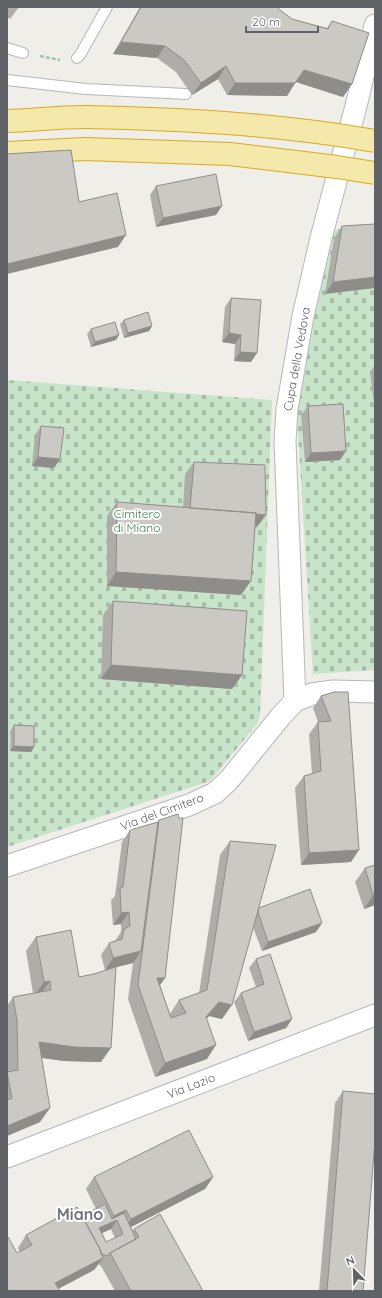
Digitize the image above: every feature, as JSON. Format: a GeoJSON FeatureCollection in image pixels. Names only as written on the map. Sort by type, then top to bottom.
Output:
{"type":"FeatureCollection","features":[{"type":"Feature","properties":{"kind":"highway"},"geometry":{"type":"LineString","coordinates":[[7,121],[84,117],[232,123],[375,140]]}},
{"type":"Feature","properties":{"kind":"highway"},"geometry":{"type":"LineString","coordinates":[[7,152],[85,149],[230,154],[375,173]]}},
{"type":"Feature","properties":{"kind":"street","name":"Cupa della Vedova"},"geometry":{"type":"LineString","coordinates":[[295,700],[285,441],[287,409],[303,316],[375,25]]}},
{"type":"Feature","properties":{"kind":"street"},"geometry":{"type":"LineString","coordinates":[[295,700],[312,694],[326,692],[375,692]]}},
{"type":"Feature","properties":{"kind":"street","name":"Via del Cimitero"},"geometry":{"type":"LineString","coordinates":[[7,866],[189,805],[215,793],[229,780],[295,700]]}},
{"type":"Feature","properties":{"kind":"street","name":"Via Lazio"},"geometry":{"type":"LineString","coordinates":[[7,1157],[375,1015]]}},
{"type":"Feature","properties":{"kind":"lane"},"geometry":{"type":"LineString","coordinates":[[76,58],[80,55],[107,7]]}},
{"type":"Feature","properties":{"kind":"lane"},"geometry":{"type":"LineString","coordinates":[[7,48],[23,53]]}},
{"type":"Feature","properties":{"kind":"lane"},"geometry":{"type":"LineString","coordinates":[[7,80],[86,89],[186,94]]}},
{"type":"Feature","properties":{"kind":"path"},"geometry":{"type":"LineString","coordinates":[[23,53],[60,60],[76,58]]}},
{"type":"Feature","properties":{"kind":"green space"},"geometry":{"type":"Polygon","coordinates":[[[375,225],[375,670],[313,674],[296,401],[333,230],[375,225]]]}},
{"type":"Feature","properties":{"kind":"green space","name":"Cimitero di Miano"},"geometry":{"type":"Polygon","coordinates":[[[7,380],[272,400],[260,715],[257,724],[210,781],[7,847],[7,380]]]}},
{"type":"Feature","properties":{"kind":"building"},"geometry":{"type":"Polygon","coordinates":[[[141,7],[276,7],[292,19],[328,29],[332,21],[369,33],[352,84],[304,70],[295,83],[235,83],[226,66],[201,83],[184,60],[165,46],[121,42],[141,7]]]}},
{"type":"Feature","properties":{"kind":"building"},"geometry":{"type":"Polygon","coordinates":[[[71,150],[79,202],[117,193],[126,235],[7,264],[7,154],[71,150]]]}},
{"type":"Feature","properties":{"kind":"building"},"geometry":{"type":"Polygon","coordinates":[[[216,174],[222,206],[163,218],[156,186],[216,174]]]}},
{"type":"Feature","properties":{"kind":"building"},"geometry":{"type":"Polygon","coordinates":[[[375,224],[375,277],[333,282],[342,226],[375,224]]]}},
{"type":"Feature","properties":{"kind":"building"},"geometry":{"type":"Polygon","coordinates":[[[231,298],[261,300],[257,353],[240,352],[241,335],[229,333],[231,298]]]}},
{"type":"Feature","properties":{"kind":"building"},"geometry":{"type":"Polygon","coordinates":[[[148,312],[152,326],[128,333],[124,320],[148,312]]]}},
{"type":"Feature","properties":{"kind":"building"},"geometry":{"type":"Polygon","coordinates":[[[115,322],[119,335],[95,342],[91,329],[115,322]]]}},
{"type":"Feature","properties":{"kind":"building"},"geometry":{"type":"Polygon","coordinates":[[[343,404],[346,451],[311,453],[308,406],[343,404]]]}},
{"type":"Feature","properties":{"kind":"building"},"geometry":{"type":"Polygon","coordinates":[[[41,426],[64,428],[60,459],[38,457],[41,426]]]}},
{"type":"Feature","properties":{"kind":"building"},"geometry":{"type":"Polygon","coordinates":[[[194,462],[265,465],[266,515],[190,508],[194,462]]]}},
{"type":"Feature","properties":{"kind":"building"},"geometry":{"type":"Polygon","coordinates":[[[117,502],[256,513],[251,581],[116,572],[117,502]]]}},
{"type":"Feature","properties":{"kind":"building"},"geometry":{"type":"Polygon","coordinates":[[[113,601],[247,611],[242,675],[111,665],[113,601]]]}},
{"type":"Feature","properties":{"kind":"building"},"geometry":{"type":"Polygon","coordinates":[[[334,692],[348,692],[359,850],[309,853],[304,776],[321,771],[318,722],[331,721],[321,696],[334,692]]]}},
{"type":"Feature","properties":{"kind":"building"},"geometry":{"type":"Polygon","coordinates":[[[14,725],[34,726],[34,747],[14,746],[14,725]]]}},
{"type":"Feature","properties":{"kind":"building"},"geometry":{"type":"Polygon","coordinates":[[[178,814],[179,818],[183,818],[165,978],[157,978],[171,1018],[186,1013],[179,1000],[207,990],[230,841],[276,845],[232,1005],[219,1002],[206,1017],[216,1045],[165,1063],[138,985],[159,820],[178,814]]]}},
{"type":"Feature","properties":{"kind":"building"},"geometry":{"type":"Polygon","coordinates":[[[158,822],[141,951],[113,958],[109,943],[122,939],[124,929],[130,926],[129,912],[121,913],[120,888],[123,887],[130,830],[158,822]]]}},
{"type":"Feature","properties":{"kind":"building"},"geometry":{"type":"Polygon","coordinates":[[[375,865],[375,894],[373,895],[365,868],[375,865]]]}},
{"type":"Feature","properties":{"kind":"building"},"geometry":{"type":"Polygon","coordinates":[[[310,889],[322,923],[268,942],[258,912],[259,908],[310,889]]]}},
{"type":"Feature","properties":{"kind":"building"},"geometry":{"type":"Polygon","coordinates":[[[71,930],[79,977],[116,967],[111,1048],[74,1047],[39,1042],[50,1108],[7,1126],[7,1100],[12,1098],[7,1072],[18,1070],[17,1020],[13,997],[51,990],[50,981],[44,982],[36,937],[71,930]]]}},
{"type":"Feature","properties":{"kind":"building"},"geometry":{"type":"Polygon","coordinates":[[[270,954],[292,1019],[254,1032],[241,993],[264,984],[256,959],[270,954]]]}},
{"type":"Feature","properties":{"kind":"building"},"geometry":{"type":"Polygon","coordinates":[[[343,1091],[375,1094],[375,1141],[363,1291],[327,1291],[343,1091]]]}},
{"type":"Feature","properties":{"kind":"building"},"geometry":{"type":"Polygon","coordinates":[[[189,1130],[213,1177],[131,1219],[126,1210],[114,1216],[94,1177],[189,1130]]]}},
{"type":"Feature","properties":{"kind":"building"},"geometry":{"type":"Polygon","coordinates":[[[105,1204],[112,1219],[124,1213],[136,1239],[110,1253],[108,1256],[101,1254],[100,1249],[82,1216],[105,1204]],[[117,1220],[99,1228],[106,1242],[123,1234],[117,1220]]]}},
{"type":"Feature","properties":{"kind":"building"},"geometry":{"type":"Polygon","coordinates":[[[77,1207],[100,1249],[103,1258],[55,1283],[60,1291],[7,1291],[7,1238],[8,1237],[17,1253],[32,1245],[26,1235],[77,1207]]]}},
{"type":"Feature","properties":{"kind":"building"},"geometry":{"type":"Polygon","coordinates":[[[160,1214],[203,1291],[131,1291],[110,1253],[139,1237],[134,1229],[160,1214]]]}},
{"type":"Feature","properties":{"kind":"district","name":"Miano"},"geometry":{"type":"Point","coordinates":[80,1214]}}]}
